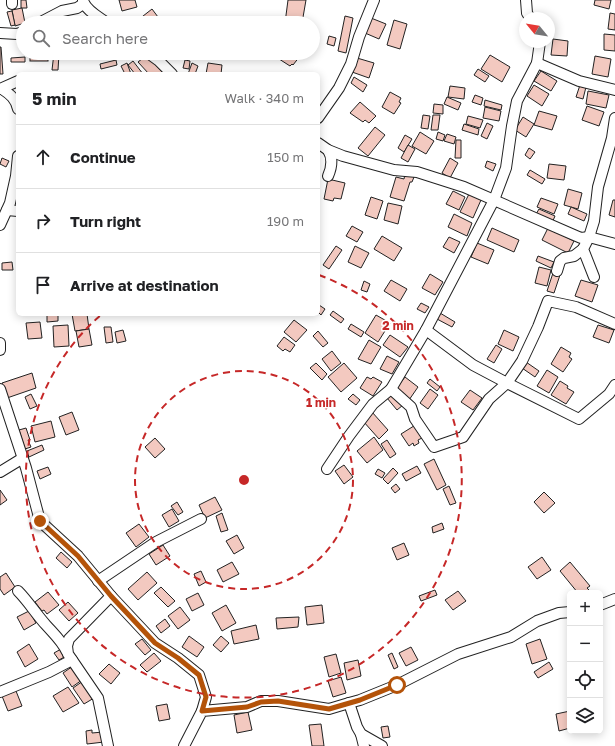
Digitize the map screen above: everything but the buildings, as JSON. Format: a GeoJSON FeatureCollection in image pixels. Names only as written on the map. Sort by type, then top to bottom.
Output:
{"type":"FeatureCollection","features":[{"type":"Feature","properties":{"kind":"street"},"geometry":{"type":"LineString","coordinates":[[320,115],[339,88],[351,64],[359,37],[374,0]]}},
{"type":"Feature","properties":{"kind":"street"},"geometry":{"type":"LineString","coordinates":[[526,0],[527,12]]}},
{"type":"Feature","properties":{"kind":"street"},"geometry":{"type":"LineString","coordinates":[[52,16],[62,11],[77,8],[83,2],[88,9],[98,16]]}},
{"type":"Feature","properties":{"kind":"street"},"geometry":{"type":"LineString","coordinates":[[0,33],[16,34]]}},
{"type":"Feature","properties":{"kind":"street"},"geometry":{"type":"LineString","coordinates":[[327,468],[368,411],[391,389],[426,330],[494,200],[506,168],[517,101],[537,63],[539,48]]}},
{"type":"Feature","properties":{"kind":"street"},"geometry":{"type":"LineString","coordinates":[[158,60],[170,72]]}},
{"type":"Feature","properties":{"kind":"street"},"geometry":{"type":"LineString","coordinates":[[537,63],[579,81],[615,90]]}},
{"type":"Feature","properties":{"kind":"street"},"geometry":{"type":"LineString","coordinates":[[1,89],[16,82]]}},
{"type":"Feature","properties":{"kind":"street"},"geometry":{"type":"LineString","coordinates":[[1,89],[12,96],[16,102]]}},
{"type":"Feature","properties":{"kind":"street"},"geometry":{"type":"LineString","coordinates":[[557,271],[560,261],[564,258],[574,256],[583,249],[589,237],[594,221],[598,188],[612,138],[615,118]]}},
{"type":"Feature","properties":{"kind":"street"},"geometry":{"type":"LineString","coordinates":[[320,144],[328,150],[394,170],[417,172],[464,187],[581,238],[589,237],[615,244]]}},
{"type":"Feature","properties":{"kind":"street"},"geometry":{"type":"LineString","coordinates":[[328,150],[331,155],[328,176]]}},
{"type":"Feature","properties":{"kind":"street"},"geometry":{"type":"LineString","coordinates":[[0,225],[10,203],[16,169]]}},
{"type":"Feature","properties":{"kind":"street"},"geometry":{"type":"LineString","coordinates":[[7,210],[16,211]]}},
{"type":"Feature","properties":{"kind":"street"},"geometry":{"type":"LineString","coordinates":[[583,249],[594,277]]}},
{"type":"Feature","properties":{"kind":"street"},"geometry":{"type":"LineString","coordinates":[[391,389],[411,407],[415,419],[434,447],[464,437],[489,399],[507,383],[522,361],[548,301],[576,307],[615,324]]}},
{"type":"Feature","properties":{"kind":"street"},"geometry":{"type":"LineString","coordinates":[[426,330],[473,365],[579,419],[609,394],[615,385]]}},
{"type":"Feature","properties":{"kind":"street"},"geometry":{"type":"LineString","coordinates":[[0,343],[0,350]]}},
{"type":"Feature","properties":{"kind":"street"},"geometry":{"type":"LineString","coordinates":[[0,388],[23,458],[40,521],[78,556],[111,596],[155,643],[178,658],[199,675],[206,697],[202,711],[184,746]]}},
{"type":"Feature","properties":{"kind":"street"},"geometry":{"type":"LineString","coordinates":[[0,472],[23,458]]}},
{"type":"Feature","properties":{"kind":"street"},"geometry":{"type":"LineString","coordinates":[[98,581],[156,542],[201,519]]}},
{"type":"Feature","properties":{"kind":"street"},"geometry":{"type":"LineString","coordinates":[[18,591],[63,643],[70,657],[98,698],[108,746]]}},
{"type":"Feature","properties":{"kind":"street"},"geometry":{"type":"LineString","coordinates":[[70,657],[67,646],[69,639],[111,596]]}},
{"type":"Feature","properties":{"kind":"street"},"geometry":{"type":"LineString","coordinates":[[603,604],[615,599]]}},
{"type":"Feature","properties":{"kind":"street"},"geometry":{"type":"LineString","coordinates":[[202,711],[247,707],[261,702],[278,701],[329,709],[360,700],[397,685],[458,654],[511,636],[537,621],[559,613],[567,612]]}},
{"type":"Feature","properties":{"kind":"street"},"geometry":{"type":"LineString","coordinates":[[0,692],[49,672],[70,657]]}},
{"type":"Feature","properties":{"kind":"street"},"geometry":{"type":"LineString","coordinates":[[349,703],[364,746]]}},
{"type":"Feature","properties":{"kind":"street"},"geometry":{"type":"LineString","coordinates":[[361,734],[382,746]]}},
{"type":"Feature","properties":{"kind":"route"},"geometry":{"type":"LineString","coordinates":[[40,521],[78,556],[111,596],[155,643],[188,665],[199,675],[206,697],[202,711],[232,709],[247,707],[261,702],[278,701],[329,709],[360,700],[397,685]]}}]}
